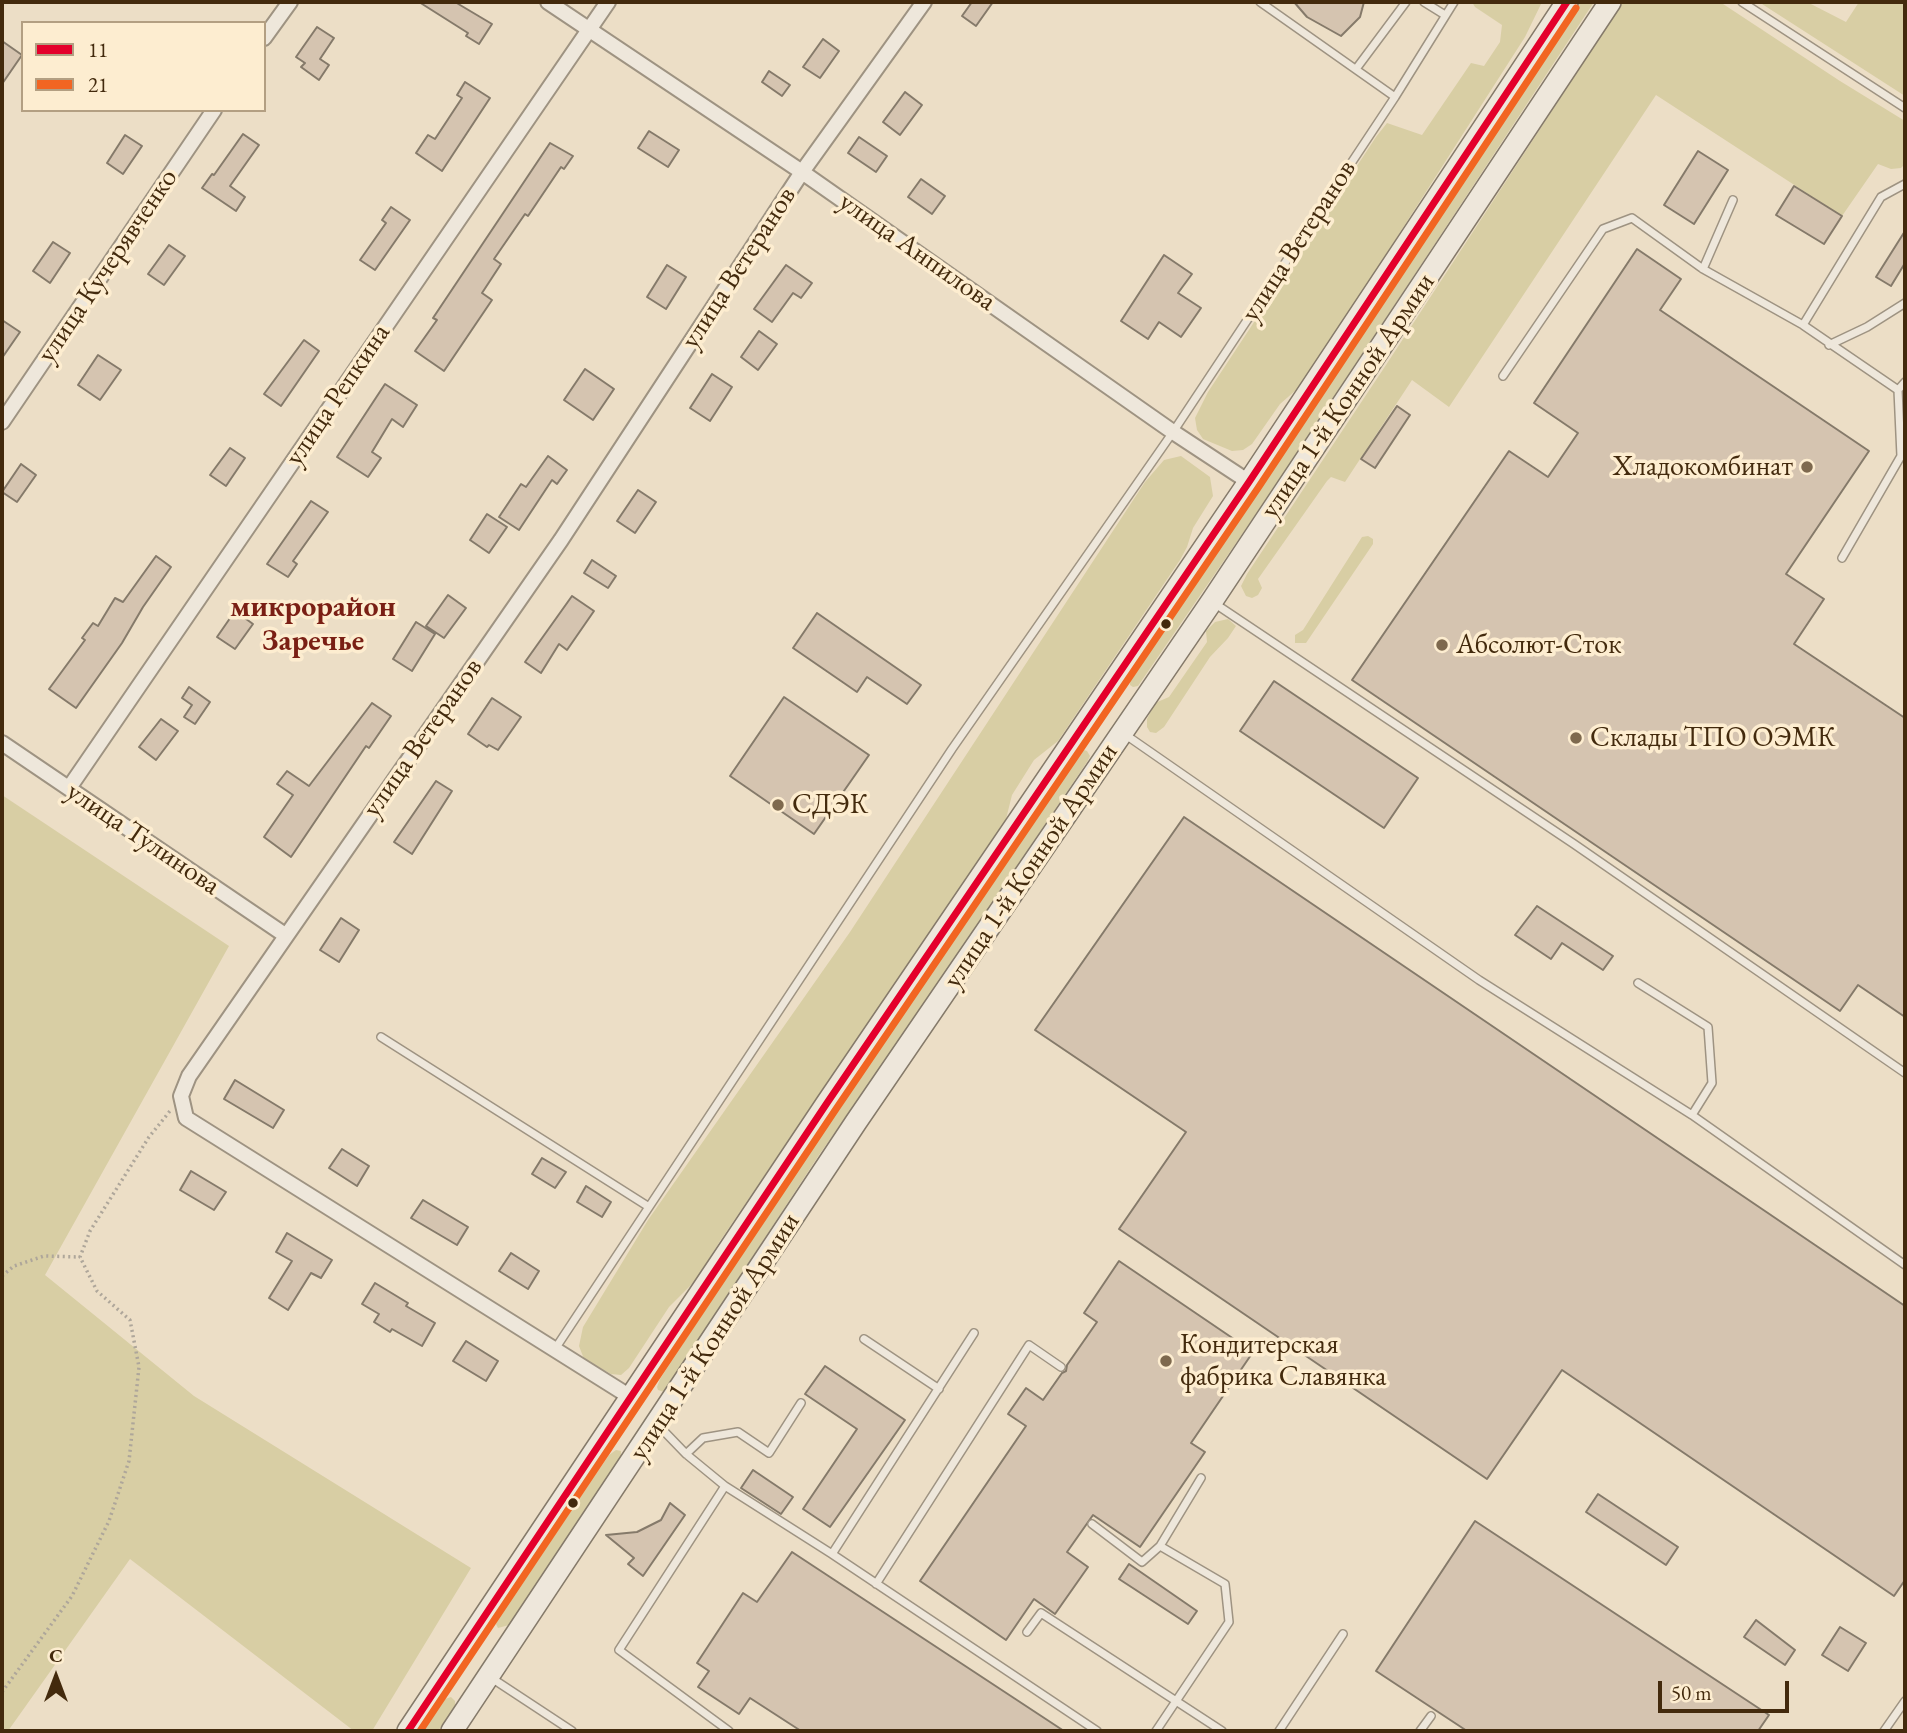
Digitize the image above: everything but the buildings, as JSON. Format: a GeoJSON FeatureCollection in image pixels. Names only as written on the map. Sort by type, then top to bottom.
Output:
{"type":"FeatureCollection","features":[{"type":"Feature","properties":{"kind":"main road","name":"улица 1-й Конной Армии"},"geometry":{"type":"LineString","coordinates":[[408,1731],[827,1103],[1250,482],[1567,2]]}},
{"type":"Feature","properties":{"kind":"main road","name":"улица 1-й Конной Армии"},"geometry":{"type":"LineString","coordinates":[[452,1731],[856,1122],[1212,601],[1610,2]]}},
{"type":"Feature","properties":{"kind":"main road"},"geometry":{"type":"LineString","coordinates":[[1093,712],[1123,733]]}},
{"type":"Feature","properties":{"kind":"main road"},"geometry":{"type":"LineString","coordinates":[[630,1401],[657,1424]]}},
{"type":"Feature","properties":{"kind":"main road"},"geometry":{"type":"LineString","coordinates":[[463,1649],[492,1673]]}},
{"type":"Feature","properties":{"kind":"street"},"geometry":{"type":"LineString","coordinates":[[266,35],[290,2]]}},
{"type":"Feature","properties":{"kind":"street","name":"улица Анпилова"},"geometry":{"type":"LineString","coordinates":[[548,2],[802,172],[1173,432],[1250,482]]}},
{"type":"Feature","properties":{"kind":"street","name":"улица Репкина"},"geometry":{"type":"LineString","coordinates":[[69,788],[608,2]]}},
{"type":"Feature","properties":{"kind":"street","name":"улица Ветеранов"},"geometry":{"type":"LineString","coordinates":[[181,1097],[189,1076],[561,540],[802,172],[924,2]]}},
{"type":"Feature","properties":{"kind":"street","name":"улица Кучерявченко"},"geometry":{"type":"LineString","coordinates":[[2,422],[213,112]]}},
{"type":"Feature","properties":{"kind":"street","name":"улица Тулинова"},"geometry":{"type":"LineString","coordinates":[[2,743],[285,935]]}},
{"type":"Feature","properties":{"kind":"street"},"geometry":{"type":"LineString","coordinates":[[181,1097],[186,1118],[555,1349],[630,1401]]}},
{"type":"Feature","properties":{"kind":"lane"},"geometry":{"type":"LineString","coordinates":[[1260,2],[1395,97]]}},
{"type":"Feature","properties":{"kind":"lane"},"geometry":{"type":"LineString","coordinates":[[1356,69],[1406,2]]}},
{"type":"Feature","properties":{"kind":"lane"},"geometry":{"type":"LineString","coordinates":[[1423,2],[1445,15]]}},
{"type":"Feature","properties":{"kind":"lane","name":"улица Ветеранов"},"geometry":{"type":"LineString","coordinates":[[555,1349],[952,749],[1173,432],[1395,97],[1454,2]]}},
{"type":"Feature","properties":{"kind":"lane"},"geometry":{"type":"LineString","coordinates":[[1742,2],[1905,108]]}},
{"type":"Feature","properties":{"kind":"lane"},"geometry":{"type":"LineString","coordinates":[[1803,325],[1881,197],[1905,184]]}},
{"type":"Feature","properties":{"kind":"lane"},"geometry":{"type":"LineString","coordinates":[[1703,269],[1733,200]]}},
{"type":"Feature","properties":{"kind":"lane"},"geometry":{"type":"LineString","coordinates":[[1503,376],[1604,229],[1632,218],[1703,269],[1803,325],[1898,390]]}},
{"type":"Feature","properties":{"kind":"lane"},"geometry":{"type":"LineString","coordinates":[[1829,345],[1867,327],[1905,303]]}},
{"type":"Feature","properties":{"kind":"lane"},"geometry":{"type":"LineString","coordinates":[[1842,558],[1901,456],[1898,390],[1905,382]]}},
{"type":"Feature","properties":{"kind":"lane"},"geometry":{"type":"LineString","coordinates":[[1212,601],[1574,844],[1905,1073]]}},
{"type":"Feature","properties":{"kind":"lane"},"geometry":{"type":"LineString","coordinates":[[1123,733],[1479,980],[1692,1115],[1905,1265]]}},
{"type":"Feature","properties":{"kind":"lane"},"geometry":{"type":"LineString","coordinates":[[1639,983],[1708,1027],[1712,1083],[1692,1115]]}},
{"type":"Feature","properties":{"kind":"lane"},"geometry":{"type":"LineString","coordinates":[[381,1037],[649,1207]]}},
{"type":"Feature","properties":{"kind":"lane"},"geometry":{"type":"LineString","coordinates":[[832,1554],[974,1334]]}},
{"type":"Feature","properties":{"kind":"lane"},"geometry":{"type":"LineString","coordinates":[[864,1339],[939,1389]]}},
{"type":"Feature","properties":{"kind":"lane"},"geometry":{"type":"LineString","coordinates":[[876,1584],[1029,1345],[1061,1367]]}},
{"type":"Feature","properties":{"kind":"lane"},"geometry":{"type":"LineString","coordinates":[[686,1454],[703,1438],[738,1432],[769,1453],[801,1403]]}},
{"type":"Feature","properties":{"kind":"lane"},"geometry":{"type":"LineString","coordinates":[[657,1424],[686,1454],[725,1486],[1097,1731]]}},
{"type":"Feature","properties":{"kind":"lane"},"geometry":{"type":"LineString","coordinates":[[1092,1524],[1142,1562],[1160,1546],[1201,1478]]}},
{"type":"Feature","properties":{"kind":"lane"},"geometry":{"type":"LineString","coordinates":[[725,1486],[619,1650],[729,1731]]}},
{"type":"Feature","properties":{"kind":"lane"},"geometry":{"type":"LineString","coordinates":[[1156,1731],[1229,1622],[1226,1584],[1160,1546]]}},
{"type":"Feature","properties":{"kind":"lane"},"geometry":{"type":"LineString","coordinates":[[1027,1632],[1041,1613],[1222,1731]]}},
{"type":"Feature","properties":{"kind":"lane"},"geometry":{"type":"LineString","coordinates":[[1279,1731],[1343,1634]]}},
{"type":"Feature","properties":{"kind":"lane"},"geometry":{"type":"LineString","coordinates":[[492,1673],[572,1731]]}},
{"type":"Feature","properties":{"kind":"lane"},"geometry":{"type":"LineString","coordinates":[[1884,1731],[1905,1701]]}},
{"type":"Feature","properties":{"kind":"lane"},"geometry":{"type":"LineString","coordinates":[[1420,1731],[1431,1716]]}},
{"type":"Feature","properties":{"kind":"path"},"geometry":{"type":"LineString","coordinates":[[2,1692],[72,1596],[109,1521],[129,1461],[139,1367],[130,1320],[97,1291],[80,1257],[90,1231],[149,1137],[181,1097]]}},
{"type":"Feature","properties":{"kind":"path"},"geometry":{"type":"LineString","coordinates":[[2,1276],[15,1266],[44,1256],[80,1257]]}},
{"type":"Feature","properties":{"kind":"shaded area"},"geometry":{"type":"Polygon","coordinates":[[[1472,2],[1542,2],[1525,37],[1303,384],[1280,404],[1252,444],[1243,450],[1232,451],[1203,439],[1197,430],[1195,418],[1208,392],[1376,137],[1387,123],[1422,135],[1471,63],[1484,66],[1500,42],[1502,25],[1475,7],[1472,2]]]}},
{"type":"Feature","properties":{"kind":"shaded area"},"geometry":{"type":"Polygon","coordinates":[[[1579,2],[1594,2],[1284,473],[1138,686],[1133,687],[1130,680],[1215,556],[1579,2]]]}},
{"type":"Feature","properties":{"kind":"shaded area"},"geometry":{"type":"Polygon","coordinates":[[[1623,2],[1720,2],[1905,121],[1905,164],[1901,168],[1891,169],[1878,164],[1842,216],[1656,95],[1449,407],[1412,380],[1345,482],[1331,477],[1327,481],[1258,579],[1262,588],[1258,595],[1252,598],[1246,596],[1241,586],[1247,574],[1623,2]]]}},
{"type":"Feature","properties":{"kind":"shaded area"},"geometry":{"type":"Polygon","coordinates":[[[1807,2],[1846,22],[1859,2],[1905,2],[1905,96],[1762,4],[1807,2]]]}},
{"type":"Feature","properties":{"kind":"shaded area"},"geometry":{"type":"Polygon","coordinates":[[[1181,456],[1210,477],[1213,496],[1193,528],[1180,560],[1058,741],[1034,760],[1012,795],[1006,819],[999,831],[696,1280],[669,1307],[629,1368],[621,1375],[611,1374],[584,1359],[579,1346],[583,1327],[648,1220],[850,932],[1145,482],[1164,460],[1181,456]]]}},
{"type":"Feature","properties":{"kind":"shaded area"},"geometry":{"type":"Polygon","coordinates":[[[1362,537],[1373,539],[1373,544],[1306,643],[1295,643],[1295,635],[1303,630],[1362,537]]]}},
{"type":"Feature","properties":{"kind":"shaded area"},"geometry":{"type":"Polygon","coordinates":[[[1228,619],[1236,626],[1228,638],[1210,657],[1164,727],[1156,733],[1150,732],[1147,719],[1155,703],[1169,697],[1207,642],[1206,631],[1215,622],[1228,619]]]}},
{"type":"Feature","properties":{"kind":"shaded area"},"geometry":{"type":"Polygon","coordinates":[[[1084,750],[1090,756],[1087,762],[819,1155],[664,1392],[658,1390],[660,1379],[799,1166],[1084,750]]]}},
{"type":"Feature","properties":{"kind":"shaded area"},"geometry":{"type":"Polygon","coordinates":[[[2,795],[229,946],[45,1275],[194,1396],[471,1568],[372,1731],[354,1731],[130,1559],[8,1731],[2,1731],[2,795]]]}},
{"type":"Feature","properties":{"kind":"shaded area"},"geometry":{"type":"Polygon","coordinates":[[[616,1450],[621,1451],[618,1462],[509,1625],[498,1628],[496,1624],[499,1617],[609,1455],[616,1450]]]}},
{"type":"Feature","properties":{"kind":"shaded area"},"geometry":{"type":"Polygon","coordinates":[[[451,1697],[455,1701],[455,1707],[438,1731],[422,1731],[445,1699],[451,1697]]]}},
{"type":"Feature","properties":{"kind":"transit line","name":"11"},"geometry":{"type":"LineString","coordinates":[[408,1731],[827,1103],[1249,482],[1567,2]]}},
{"type":"Feature","properties":{"kind":"transit line","name":"21"},"geometry":{"type":"LineString","coordinates":[[420,1731],[836,1109],[1258,488],[1576,8]]}},
{"type":"Feature","properties":{"kind":"place","name":"Хладокомбинат"},"geometry":{"type":"Point","coordinates":[1807,467]}},
{"type":"Feature","properties":{"kind":"place","name":"Абсолют-Сток"},"geometry":{"type":"Point","coordinates":[1442,645]}},
{"type":"Feature","properties":{"kind":"place","name":"Склады ТПО ОЭМК"},"geometry":{"type":"Point","coordinates":[1576,738]}},
{"type":"Feature","properties":{"kind":"place","name":"СДЭК"},"geometry":{"type":"Point","coordinates":[778,805]}},
{"type":"Feature","properties":{"kind":"place","name":"Кондитерская фабрика Славянка"},"geometry":{"type":"Point","coordinates":[1166,1361]}},
{"type":"Feature","properties":{"kind":"district","name":"микрорайон Заречье"},"geometry":{"type":"Point","coordinates":[313,625]}}]}
